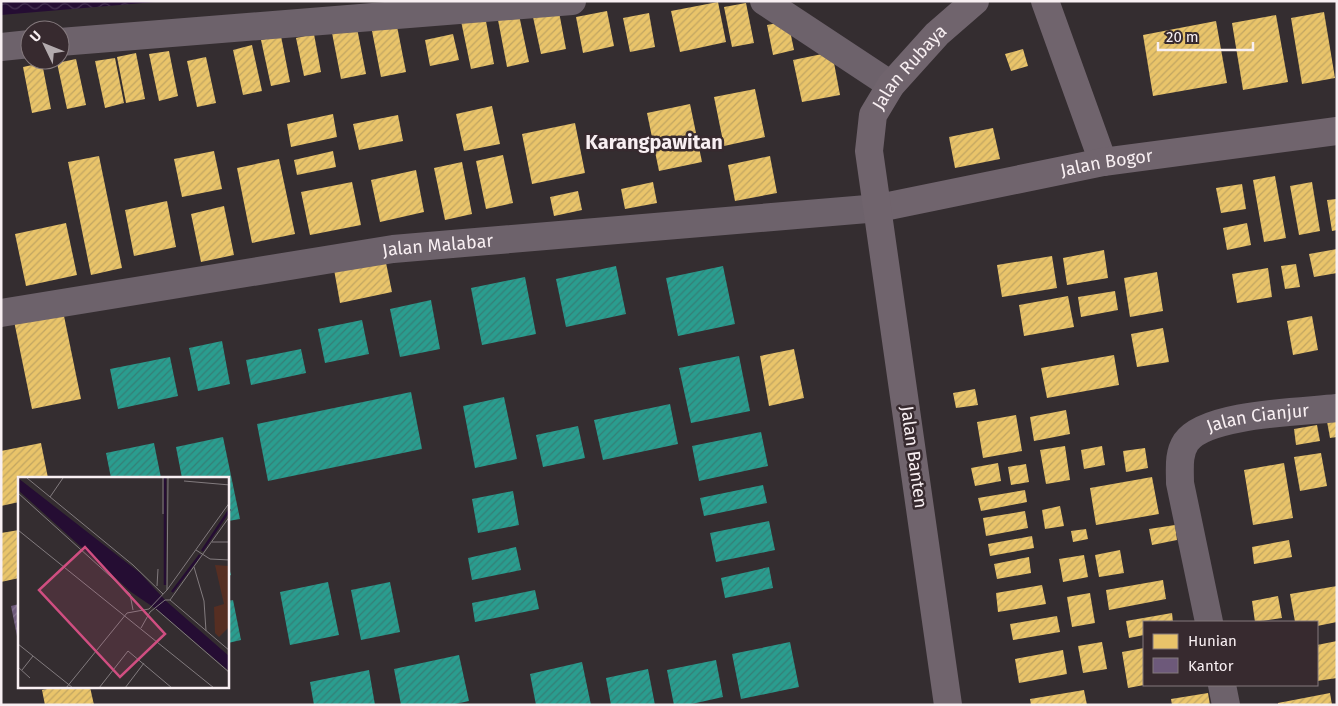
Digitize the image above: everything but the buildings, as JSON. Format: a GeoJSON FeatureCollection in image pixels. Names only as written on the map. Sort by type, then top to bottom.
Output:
{"type":"FeatureCollection","features":[{"type":"Feature","properties":{"kind":"street"},"geometry":{"type":"LineString","coordinates":[[70,41],[572,1]]}},
{"type":"Feature","properties":{"kind":"street"},"geometry":{"type":"LineString","coordinates":[[764,1],[891,85]]}},
{"type":"Feature","properties":{"kind":"street","name":"Jalan Rubaya"},"geometry":{"type":"LineString","coordinates":[[879,208],[869,151],[872,115],[891,85],[937,34],[975,1]]}},
{"type":"Feature","properties":{"kind":"street"},"geometry":{"type":"LineString","coordinates":[[1045,1],[1103,162]]}},
{"type":"Feature","properties":{"kind":"street"},"geometry":{"type":"LineString","coordinates":[[1,46],[20,45]]}},
{"type":"Feature","properties":{"kind":"street","name":"Jalan Bogor"},"geometry":{"type":"LineString","coordinates":[[879,208],[1103,162],[1337,130]]}},
{"type":"Feature","properties":{"kind":"street","name":"Jalan Malabar"},"geometry":{"type":"LineString","coordinates":[[1,313],[393,249],[879,208]]}},
{"type":"Feature","properties":{"kind":"street","name":"Jalan Banten"},"geometry":{"type":"LineString","coordinates":[[879,208],[948,705]]}},
{"type":"Feature","properties":{"kind":"street","name":"Jalan Cianjur"},"geometry":{"type":"LineString","coordinates":[[1209,621],[1180,483],[1180,460],[1186,442],[1198,431],[1215,423],[1240,418],[1337,408]]}},
{"type":"Feature","properties":{"kind":"street"},"geometry":{"type":"LineString","coordinates":[[1222,686],[1226,705]]}},
{"type":"Feature","properties":{"kind":"water"},"geometry":{"type":"Polygon","coordinates":[[[1,1],[167,1],[1,15],[1,1]]]}},
{"type":"Feature","properties":{"kind":"district","name":"Karangpawitan"},"geometry":{"type":"Point","coordinates":[654,142]}}]}
